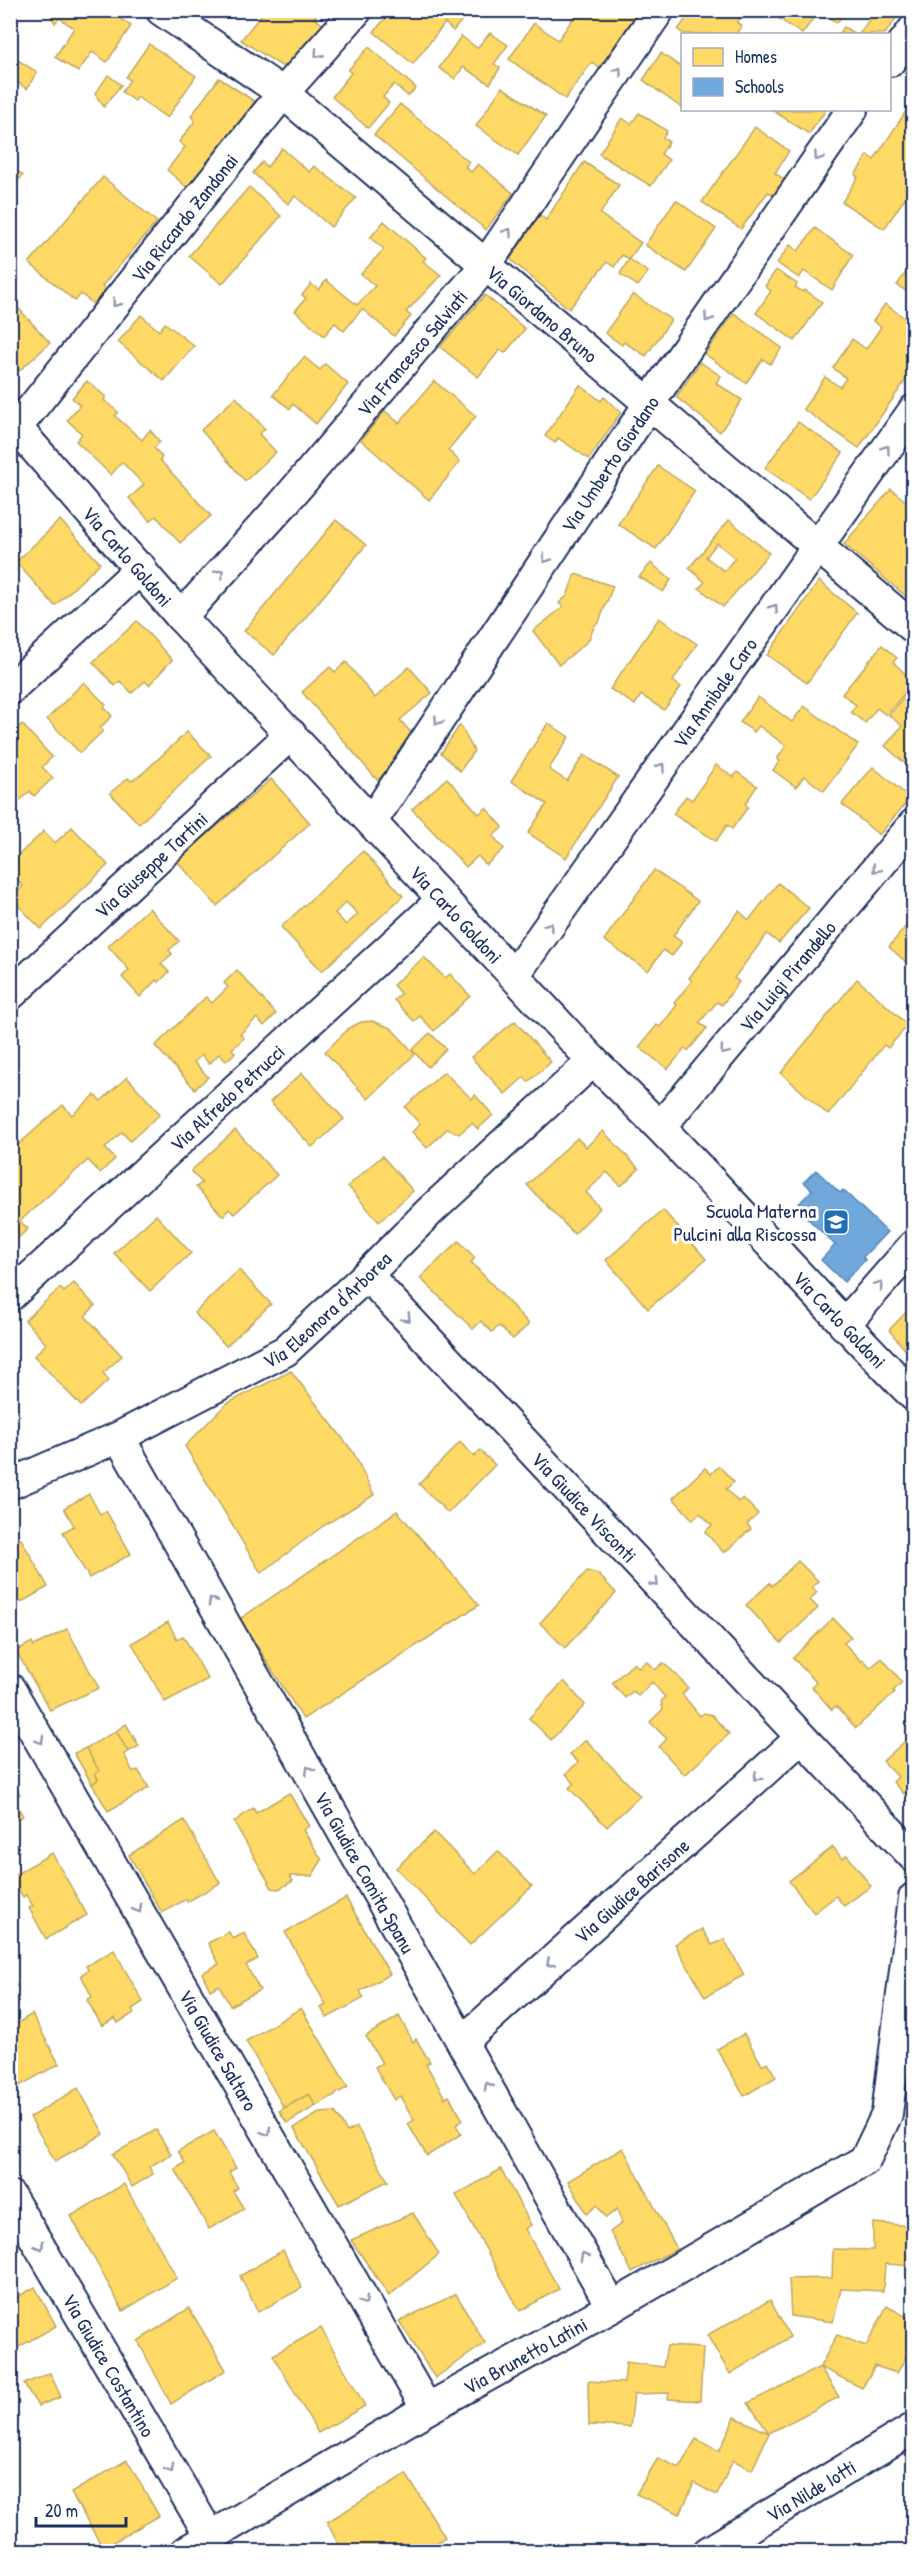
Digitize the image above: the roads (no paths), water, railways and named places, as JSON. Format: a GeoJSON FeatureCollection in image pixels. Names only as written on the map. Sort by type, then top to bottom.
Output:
{"type":"FeatureCollection","features":[{"type":"Feature","properties":{"kind":"street","name":"Via Giordano Bruno"},"geometry":{"type":"LineString","coordinates":[[161,10],[283,93],[648,405],[914,628]]}},
{"type":"Feature","properties":{"kind":"street","name":"Via Riccardo Zandonai"},"geometry":{"type":"LineString","coordinates":[[14,424],[283,93],[357,10]]}},
{"type":"Feature","properties":{"kind":"street","name":"Via Francesco Salviati"},"geometry":{"type":"LineString","coordinates":[[181,617],[283,504],[485,266],[659,10]]}},
{"type":"Feature","properties":{"kind":"street"},"geometry":{"type":"LineString","coordinates":[[891,59],[914,29]]}},
{"type":"Feature","properties":{"kind":"street","name":"Via Umberto Giordano"},"geometry":{"type":"LineString","coordinates":[[372,821],[648,405],[851,111]]}},
{"type":"Feature","properties":{"kind":"street","name":"Via Annibale Caro"},"geometry":{"type":"LineString","coordinates":[[515,974],[914,410]]}},
{"type":"Feature","properties":{"kind":"street","name":"Via Carlo Goldoni"},"geometry":{"type":"LineString","coordinates":[[14,424],[141,568],[181,617],[515,974],[593,1061],[661,1126],[844,1326],[914,1396]]}},
{"type":"Feature","properties":{"kind":"street"},"geometry":{"type":"LineString","coordinates":[[10,689],[141,568]]}},
{"type":"Feature","properties":{"kind":"street","name":"Via Giuseppe Tartini"},"geometry":{"type":"LineString","coordinates":[[10,995],[291,734]]}},
{"type":"Feature","properties":{"kind":"street","name":"Via Luigi Pirandello"},"geometry":{"type":"LineString","coordinates":[[661,1126],[914,824]]}},
{"type":"Feature","properties":{"kind":"street","name":"Via Alfredo Petrucci"},"geometry":{"type":"LineString","coordinates":[[10,1296],[443,899]]}},
{"type":"Feature","properties":{"kind":"street","name":"Via Eleonora d'Arborea"},"geometry":{"type":"LineString","coordinates":[[10,1484],[119,1437],[285,1351],[367,1275],[429,1212],[593,1061]]}},
{"type":"Feature","properties":{"kind":"street"},"geometry":{"type":"LineString","coordinates":[[844,1326],[914,1245]]}},
{"type":"Feature","properties":{"kind":"street","name":"Via Giudice Visconti"},"geometry":{"type":"LineString","coordinates":[[367,1275],[914,1857]]}},
{"type":"Feature","properties":{"kind":"street","name":"Via Giudice Comita Spanu"},"geometry":{"type":"LineString","coordinates":[[119,1437],[612,2307]]}},
{"type":"Feature","properties":{"kind":"street","name":"Via Giudice Saltaro"},"geometry":{"type":"LineString","coordinates":[[10,1689],[427,2409]]}},
{"type":"Feature","properties":{"kind":"street","name":"Via Giudice Barisone"},"geometry":{"type":"LineString","coordinates":[[463,2041],[801,1738]]}},
{"type":"Feature","properties":{"kind":"street","name":"Via Brunetto Latini"},"geometry":{"type":"LineString","coordinates":[[185,2552],[427,2409],[612,2307],[865,2160],[886,2114],[914,1899]]}},
{"type":"Feature","properties":{"kind":"street","name":"Via Giudice Costantino"},"geometry":{"type":"LineString","coordinates":[[10,2196],[210,2536]]}},
{"type":"Feature","properties":{"kind":"street","name":"Via Nilde Iotti"},"geometry":{"type":"LineString","coordinates":[[708,2552],[914,2428]]}},
{"type":"Feature","properties":{"kind":"place","name":"Scuola Materna Pulcini alla Riscossa"},"geometry":{"type":"Point","coordinates":[836,1222]}}]}
